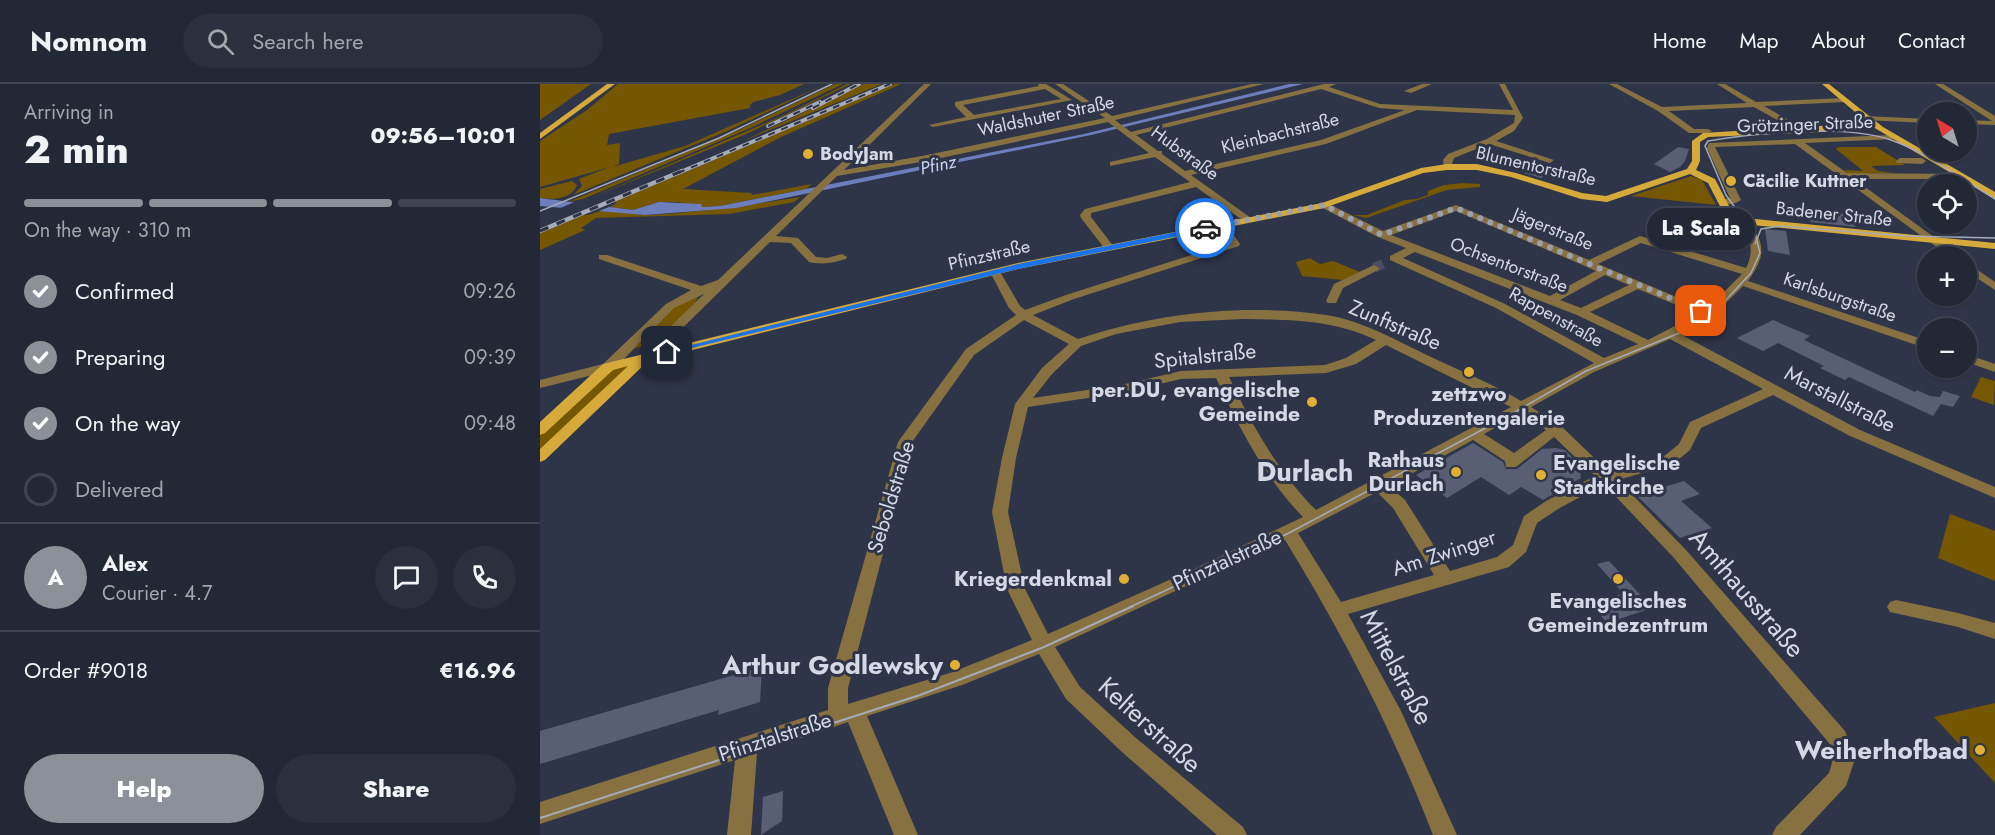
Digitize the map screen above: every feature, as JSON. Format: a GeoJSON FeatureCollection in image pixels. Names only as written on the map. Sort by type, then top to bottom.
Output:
{"type":"FeatureCollection","features":[{"type":"Feature","properties":{"kind":"main road"},"geometry":{"type":"LineString","coordinates":[[540,137],[612,84]]}},
{"type":"Feature","properties":{"kind":"main road","name":"Grötzinger Straße"},"geometry":{"type":"LineString","coordinates":[[1825,84],[1892,137]]}},
{"type":"Feature","properties":{"kind":"main road"},"geometry":{"type":"LineString","coordinates":[[540,126],[559,111]]}},
{"type":"Feature","properties":{"kind":"main road","name":"Grötzinger Straße"},"geometry":{"type":"LineString","coordinates":[[1702,129],[1801,131],[1874,125]]}},
{"type":"Feature","properties":{"kind":"main road"},"geometry":{"type":"LineString","coordinates":[[1702,129],[1696,141],[1697,156],[1694,167],[1690,171],[1712,181],[1721,201],[1735,218],[1742,221]]}},
{"type":"Feature","properties":{"kind":"main road"},"geometry":{"type":"LineString","coordinates":[[1843,129],[1868,131],[1892,137],[1957,174]]}},
{"type":"Feature","properties":{"kind":"main road","name":"Pfinzstraße"},"geometry":{"type":"LineString","coordinates":[[608,367],[996,272],[1109,247],[1324,205],[1415,173],[1447,167],[1462,167]]}},
{"type":"Feature","properties":{"kind":"main road","name":"Blumentorstraße"},"geometry":{"type":"LineString","coordinates":[[1462,167],[1502,172],[1581,196],[1606,198],[1690,171]]}},
{"type":"Feature","properties":{"kind":"main road"},"geometry":{"type":"LineString","coordinates":[[1977,186],[1995,196]]}},
{"type":"Feature","properties":{"kind":"main road","name":"Badener Straße"},"geometry":{"type":"LineString","coordinates":[[1742,221],[1995,246]]}},
{"type":"Feature","properties":{"kind":"main road"},"geometry":{"type":"LineString","coordinates":[[540,457],[645,358]]}},
{"type":"Feature","properties":{"kind":"main road"},"geometry":{"type":"LineString","coordinates":[[540,430],[608,367]]}},
{"type":"Feature","properties":{"kind":"street"},"geometry":{"type":"LineString","coordinates":[[645,358],[928,84]]}},
{"type":"Feature","properties":{"kind":"street","name":"Hubstraße"},"geometry":{"type":"LineString","coordinates":[[1058,84],[1103,112],[1120,127],[1248,220]]}},
{"type":"Feature","properties":{"kind":"street","name":"Waldshuter Straße"},"geometry":{"type":"LineString","coordinates":[[836,174],[1120,127],[1261,84]]}},
{"type":"Feature","properties":{"kind":"street"},"geometry":{"type":"LineString","coordinates":[[1120,127],[1334,84]]}},
{"type":"Feature","properties":{"kind":"street"},"geometry":{"type":"LineString","coordinates":[[1408,91],[1429,84]]}},
{"type":"Feature","properties":{"kind":"street"},"geometry":{"type":"LineString","coordinates":[[1447,167],[1447,160],[1508,132],[1518,124],[1518,113],[1502,84]]}},
{"type":"Feature","properties":{"kind":"street"},"geometry":{"type":"LineString","coordinates":[[1611,84],[1661,109],[1692,131],[1702,129]]}},
{"type":"Feature","properties":{"kind":"street"},"geometry":{"type":"LineString","coordinates":[[1628,84],[1675,107],[1702,129]]}},
{"type":"Feature","properties":{"kind":"street"},"geometry":{"type":"LineString","coordinates":[[1720,84],[1801,131]]}},
{"type":"Feature","properties":{"kind":"street"},"geometry":{"type":"LineString","coordinates":[[1938,84],[1995,119]]}},
{"type":"Feature","properties":{"kind":"street"},"geometry":{"type":"LineString","coordinates":[[972,118],[958,104],[1043,85]]}},
{"type":"Feature","properties":{"kind":"street","name":"Hubstraße"},"geometry":{"type":"LineString","coordinates":[[1043,85],[1091,112],[1103,112]]}},
{"type":"Feature","properties":{"kind":"street"},"geometry":{"type":"LineString","coordinates":[[1322,87],[1400,114]]}},
{"type":"Feature","properties":{"kind":"street"},"geometry":{"type":"LineString","coordinates":[[933,125],[1068,100]]}},
{"type":"Feature","properties":{"kind":"street"},"geometry":{"type":"LineString","coordinates":[[1661,109],[1844,100]]}},
{"type":"Feature","properties":{"kind":"street"},"geometry":{"type":"LineString","coordinates":[[1379,106],[1518,113]]}},
{"type":"Feature","properties":{"kind":"street"},"geometry":{"type":"LineString","coordinates":[[1103,112],[1109,111],[1112,107]]}},
{"type":"Feature","properties":{"kind":"street","name":"Kleinbachstraße"},"geometry":{"type":"LineString","coordinates":[[1186,173],[1323,142],[1416,108]]}},
{"type":"Feature","properties":{"kind":"street"},"geometry":{"type":"LineString","coordinates":[[1866,118],[1917,120]]}},
{"type":"Feature","properties":{"kind":"street"},"geometry":{"type":"LineString","coordinates":[[1977,122],[1995,123]]}},
{"type":"Feature","properties":{"kind":"street"},"geometry":{"type":"LineString","coordinates":[[1874,125],[1917,126]]}},
{"type":"Feature","properties":{"kind":"street"},"geometry":{"type":"LineString","coordinates":[[1977,127],[1995,128]]}},
{"type":"Feature","properties":{"kind":"street","name":"Grötzinger Straße"},"geometry":{"type":"LineString","coordinates":[[1721,201],[1736,201],[1711,148],[1712,145],[1892,137]]}},
{"type":"Feature","properties":{"kind":"street"},"geometry":{"type":"LineString","coordinates":[[1487,141],[1550,160]]}},
{"type":"Feature","properties":{"kind":"street"},"geometry":{"type":"LineString","coordinates":[[1798,142],[1942,246]]}},
{"type":"Feature","properties":{"kind":"street"},"geometry":{"type":"LineString","coordinates":[[1462,167],[1458,157],[1464,151]]}},
{"type":"Feature","properties":{"kind":"street"},"geometry":{"type":"LineString","coordinates":[[1113,164],[1158,153]]}},
{"type":"Feature","properties":{"kind":"street"},"geometry":{"type":"LineString","coordinates":[[1900,161],[1917,161]]}},
{"type":"Feature","properties":{"kind":"street"},"geometry":{"type":"LineString","coordinates":[[1846,177],[1917,176]]}},
{"type":"Feature","properties":{"kind":"street"},"geometry":{"type":"LineString","coordinates":[[1109,247],[1086,218],[1088,211],[1199,183]]}},
{"type":"Feature","properties":{"kind":"street","name":"Ochsentorstraße"},"geometry":{"type":"LineString","coordinates":[[1324,205],[1382,235],[1581,312],[1643,348]]}},
{"type":"Feature","properties":{"kind":"street","name":"Jägerstraße"},"geometry":{"type":"LineString","coordinates":[[1382,235],[1456,208],[1707,314]]}},
{"type":"Feature","properties":{"kind":"street"},"geometry":{"type":"LineString","coordinates":[[1742,221],[1753,236],[1757,247],[1755,259],[1745,277]]}},
{"type":"Feature","properties":{"kind":"street","name":"Seboldstraße"},"geometry":{"type":"LineString","coordinates":[[846,714],[838,688],[904,442],[969,352],[1023,315],[1070,297],[1235,244],[1221,225]]}},
{"type":"Feature","properties":{"kind":"street"},"geometry":{"type":"LineString","coordinates":[[769,238],[794,240],[813,260],[826,261],[842,257]]}},
{"type":"Feature","properties":{"kind":"street","name":"Karlsburgstraße"},"geometry":{"type":"LineString","coordinates":[[1589,264],[1640,239],[1917,341]]}},
{"type":"Feature","properties":{"kind":"street","name":"Rappenstraße"},"geometry":{"type":"LineString","coordinates":[[1414,248],[1390,260],[1445,280],[1554,332],[1603,363]]}},
{"type":"Feature","properties":{"kind":"street"},"geometry":{"type":"LineString","coordinates":[[603,257],[690,285],[698,290],[712,292]]}},
{"type":"Feature","properties":{"kind":"street","name":"Zunftstraße"},"geometry":{"type":"LineString","coordinates":[[1332,301],[1338,286],[1374,268]]}},
{"type":"Feature","properties":{"kind":"street"},"geometry":{"type":"LineString","coordinates":[[1551,300],[1605,270]]}},
{"type":"Feature","properties":{"kind":"street"},"geometry":{"type":"LineString","coordinates":[[996,272],[1015,308],[1023,315],[1077,343],[1047,371],[1022,404]]}},
{"type":"Feature","properties":{"kind":"street"},"geometry":{"type":"LineString","coordinates":[[1977,273],[1995,287]]}},
{"type":"Feature","properties":{"kind":"street","name":"Pfinztalstraße"},"geometry":{"type":"LineString","coordinates":[[540,813],[967,675],[1043,643],[1288,531],[1308,512],[1378,485],[1603,363],[1643,348],[1670,334],[1707,314],[1745,277]]}},
{"type":"Feature","properties":{"kind":"street"},"geometry":{"type":"LineString","coordinates":[[608,367],[662,312],[698,290],[723,281]]}},
{"type":"Feature","properties":{"kind":"street"},"geometry":{"type":"LineString","coordinates":[[1581,312],[1638,284]]}},
{"type":"Feature","properties":{"kind":"street","name":"Zunftstraße"},"geometry":{"type":"LineString","coordinates":[[1077,343],[1113,331],[1180,318],[1243,315],[1327,318],[1387,339],[1523,407]]}},
{"type":"Feature","properties":{"kind":"street","name":"Marstallstraße"},"geometry":{"type":"LineString","coordinates":[[1670,334],[1864,437],[1995,493]]}},
{"type":"Feature","properties":{"kind":"street","name":"Spitalstraße"},"geometry":{"type":"LineString","coordinates":[[1022,404],[1121,388],[1181,375],[1326,369],[1351,361],[1387,339]]}},
{"type":"Feature","properties":{"kind":"street"},"geometry":{"type":"LineString","coordinates":[[1977,362],[1995,368]]}},
{"type":"Feature","properties":{"kind":"street","name":"Pfinzstraße"},"geometry":{"type":"LineString","coordinates":[[540,384],[608,367]]}},
{"type":"Feature","properties":{"kind":"street"},"geometry":{"type":"LineString","coordinates":[[1220,372],[1245,425],[1262,452],[1308,512]]}},
{"type":"Feature","properties":{"kind":"street","name":"Am Zwinger"},"geometry":{"type":"LineString","coordinates":[[1337,610],[1503,562],[1520,548],[1530,520],[1552,505],[1615,476],[1668,461],[1685,447],[1695,426],[1735,405],[1775,389]]}},
{"type":"Feature","properties":{"kind":"street","name":"Kelterstraße"},"geometry":{"type":"LineString","coordinates":[[1022,404],[1009,458],[1000,512],[1016,589],[1043,643],[1073,693],[1129,745],[1235,835]]}},
{"type":"Feature","properties":{"kind":"street","name":"Amthausstraße"},"geometry":{"type":"LineString","coordinates":[[1523,407],[1556,429],[1615,476],[1838,738],[1844,759],[1838,779],[1784,835]]}},
{"type":"Feature","properties":{"kind":"street"},"geometry":{"type":"LineString","coordinates":[[1472,433],[1512,461],[1556,429]]}},
{"type":"Feature","properties":{"kind":"street"},"geometry":{"type":"LineString","coordinates":[[1378,485],[1399,504],[1445,578]]}},
{"type":"Feature","properties":{"kind":"street","name":"Mittelstraße"},"geometry":{"type":"LineString","coordinates":[[1288,531],[1337,610],[1405,739],[1445,835]]}},
{"type":"Feature","properties":{"kind":"street"},"geometry":{"type":"LineString","coordinates":[[1896,607],[1958,620],[1995,632]]}},
{"type":"Feature","properties":{"kind":"street"},"geometry":{"type":"LineString","coordinates":[[846,714],[906,835]]}},
{"type":"Feature","properties":{"kind":"street"},"geometry":{"type":"LineString","coordinates":[[738,835],[747,747]]}},
{"type":"Feature","properties":{"kind":"shaded area"},"geometry":{"type":"Polygon","coordinates":[[[540,84],[591,84],[540,120],[540,84]]]}},
{"type":"Feature","properties":{"kind":"shaded area"},"geometry":{"type":"Polygon","coordinates":[[[618,84],[804,84],[780,95],[753,102],[750,108],[609,134],[607,145],[620,143],[619,164],[612,167],[685,146],[826,84],[727,131],[573,195],[582,186],[579,179],[610,167],[540,187],[540,141],[587,110],[618,84]]]}},
{"type":"Feature","properties":{"kind":"shaded area"},"geometry":{"type":"Polygon","coordinates":[[[835,84],[843,84],[748,129],[583,199],[568,202],[739,130],[835,84]]]}},
{"type":"Feature","properties":{"kind":"shaded area"},"geometry":{"type":"Polygon","coordinates":[[[851,84],[744,135],[588,199],[780,117],[851,84]]]}},
{"type":"Feature","properties":{"kind":"shaded area"},"geometry":{"type":"Polygon","coordinates":[[[863,84],[882,84],[743,141],[863,84]]]}},
{"type":"Feature","properties":{"kind":"shaded area"},"geometry":{"type":"Polygon","coordinates":[[[894,84],[901,84],[781,137],[683,189],[751,193],[752,195],[812,184],[806,189],[720,206],[702,207],[678,202],[659,202],[633,210],[609,207],[617,203],[614,202],[894,84]]]}},
{"type":"Feature","properties":{"kind":"shaded area"},"geometry":{"type":"Polygon","coordinates":[[[1838,147],[1876,147],[1905,165],[1871,166],[1878,171],[1894,173],[1847,173],[1844,170],[1863,171],[1836,149],[1838,147]]]}},
{"type":"Feature","properties":{"kind":"shaded area"},"geometry":{"type":"Polygon","coordinates":[[[1691,176],[1702,180],[1716,205],[1631,196],[1691,176]]]}},
{"type":"Feature","properties":{"kind":"shaded area"},"geometry":{"type":"Polygon","coordinates":[[[572,181],[577,185],[575,190],[567,196],[551,199],[540,198],[540,189],[572,181]]]}},
{"type":"Feature","properties":{"kind":"shaded area"},"geometry":{"type":"Polygon","coordinates":[[[1480,184],[1480,187],[1447,190],[1366,218],[1353,215],[1367,215],[1405,200],[1428,195],[1428,191],[1444,185],[1480,184]]]}},
{"type":"Feature","properties":{"kind":"shaded area"},"geometry":{"type":"Polygon","coordinates":[[[800,197],[794,202],[729,214],[596,218],[581,228],[585,230],[540,250],[540,233],[583,215],[604,211],[647,215],[666,214],[800,197]]]}},
{"type":"Feature","properties":{"kind":"shaded area"},"geometry":{"type":"Polygon","coordinates":[[[1310,258],[1320,264],[1333,261],[1360,272],[1343,280],[1302,276],[1296,262],[1310,258]]]}},
{"type":"Feature","properties":{"kind":"shaded area"},"geometry":{"type":"Polygon","coordinates":[[[694,296],[698,298],[694,304],[653,344],[635,348],[678,303],[694,296]]]}},
{"type":"Feature","properties":{"kind":"shaded area"},"geometry":{"type":"Polygon","coordinates":[[[636,363],[540,453],[540,433],[607,370],[636,363]]]}},
{"type":"Feature","properties":{"kind":"shaded area"},"geometry":{"type":"Polygon","coordinates":[[[1981,377],[1995,381],[1994,405],[1971,397],[1981,377]]]}},
{"type":"Feature","properties":{"kind":"shaded area"},"geometry":{"type":"Polygon","coordinates":[[[1950,514],[1995,531],[1995,581],[1938,558],[1950,514]]]}},
{"type":"Feature","properties":{"kind":"shaded area","name":"Weiherhofbad"},"geometry":{"type":"Polygon","coordinates":[[[1995,703],[1995,783],[1934,717],[1995,703]]]}},
{"type":"Feature","properties":{"kind":"water","name":"Pfinz"},"geometry":{"type":"Polygon","coordinates":[[[1289,84],[1303,84],[1091,135],[736,208],[645,215],[540,206],[540,198],[633,210],[659,202],[701,204],[702,207],[720,206],[1084,134],[1289,84]]]}},
{"type":"Feature","properties":{"kind":"pier"},"geometry":{"type":"Polygon","coordinates":[[[579,200],[614,205],[594,213],[556,210],[579,200]]]}},
{"type":"Feature","properties":{"kind":"building"},"geometry":{"type":"Polygon","coordinates":[[[1678,147],[1689,149],[1680,167],[1670,172],[1654,164],[1678,147]]]}},
{"type":"Feature","properties":{"kind":"building"},"geometry":{"type":"Polygon","coordinates":[[[1543,163],[1562,168],[1541,178],[1524,173],[1543,163]]]}},
{"type":"Feature","properties":{"kind":"building"},"geometry":{"type":"Polygon","coordinates":[[[1803,210],[1846,214],[1856,227],[1811,222],[1803,210]]]}},
{"type":"Feature","properties":{"kind":"building"},"geometry":{"type":"Polygon","coordinates":[[[1765,229],[1786,231],[1790,255],[1768,251],[1765,229]]]}},
{"type":"Feature","properties":{"kind":"building"},"geometry":{"type":"Polygon","coordinates":[[[1773,320],[1810,336],[1804,340],[1915,392],[1917,390],[1930,396],[1940,397],[1943,391],[1960,396],[1953,407],[1941,404],[1933,416],[1849,377],[1845,380],[1820,368],[1824,366],[1778,343],[1763,351],[1737,338],[1773,320]]]}},
{"type":"Feature","properties":{"kind":"building"},"geometry":{"type":"Polygon","coordinates":[[[1473,443],[1503,462],[1506,469],[1517,469],[1542,449],[1565,450],[1579,464],[1581,478],[1543,500],[1521,487],[1509,495],[1481,477],[1447,498],[1416,475],[1473,443]]]}},
{"type":"Feature","properties":{"kind":"building"},"geometry":{"type":"Polygon","coordinates":[[[1684,481],[1700,494],[1681,501],[1712,528],[1680,538],[1636,495],[1684,481]]]}},
{"type":"Feature","properties":{"kind":"building","name":"Evangelisches Gemeindezentrum"},"geometry":{"type":"Polygon","coordinates":[[[1609,561],[1652,608],[1607,623],[1591,604],[1623,593],[1597,564],[1609,561]]]}},
{"type":"Feature","properties":{"kind":"building"},"geometry":{"type":"Polygon","coordinates":[[[762,667],[760,702],[718,715],[719,710],[540,764],[540,731],[762,667]]]}},
{"type":"Feature","properties":{"kind":"building"},"geometry":{"type":"Polygon","coordinates":[[[783,791],[782,821],[761,835],[763,797],[783,791]]]}},
{"type":"Feature","properties":{"kind":"tunnel"},"geometry":{"type":"LineString","coordinates":[[1374,268],[1387,262]]}},
{"type":"Feature","properties":{"kind":"tram line"},"geometry":{"type":"LineString","coordinates":[[540,211],[719,138],[832,84]]}},
{"type":"Feature","properties":{"kind":"tram line"},"geometry":{"type":"LineString","coordinates":[[1757,240],[1726,195],[1705,146],[1708,141],[1751,135],[1826,131],[1872,135],[1905,145],[1995,199]]}},
{"type":"Feature","properties":{"kind":"tram line"},"geometry":{"type":"LineString","coordinates":[[1757,240],[1761,229],[1780,226],[1906,236],[1995,238]]}},
{"type":"Feature","properties":{"kind":"tram line"},"geometry":{"type":"LineString","coordinates":[[1130,607],[1289,533],[1508,416],[1586,371],[1694,327],[1711,316],[1751,273],[1760,253],[1757,240]]}},
{"type":"Feature","properties":{"kind":"tram line"},"geometry":{"type":"LineString","coordinates":[[1755,244],[1757,240]]}},
{"type":"Feature","properties":{"kind":"tram line"},"geometry":{"type":"LineString","coordinates":[[540,818],[920,695],[1044,647],[1133,606]]}},
{"type":"Feature","properties":{"kind":"railway"},"geometry":{"type":"LineString","coordinates":[[813,108],[859,84]]}},
{"type":"Feature","properties":{"kind":"railway"},"geometry":{"type":"LineString","coordinates":[[678,173],[890,84]]}},
{"type":"Feature","properties":{"kind":"railway"},"geometry":{"type":"LineString","coordinates":[[768,126],[820,102]]}},
{"type":"Feature","properties":{"kind":"railway"},"geometry":{"type":"LineString","coordinates":[[540,231],[682,171]]}},
{"type":"Feature","properties":{"kind":"way so far"},"geometry":{"type":"LineString","coordinates":[[1205,228],[1324,205],[1382,235],[1456,208],[1701,311]]}},
{"type":"Feature","properties":{"kind":"place","name":"BodyJam"},"geometry":{"type":"Point","coordinates":[808,154]}},
{"type":"Feature","properties":{"kind":"place","name":"Cäcilie Kuttner"},"geometry":{"type":"Point","coordinates":[1731,181]}},
{"type":"Feature","properties":{"kind":"place","name":"La Scala"},"geometry":{"type":"Point","coordinates":[1701,311]}},
{"type":"Feature","properties":{"kind":"place","name":"zettzwo Produzentengalerie"},"geometry":{"type":"Point","coordinates":[1469,372]}},
{"type":"Feature","properties":{"kind":"place","name":"per.DU, evangelische Gemeinde"},"geometry":{"type":"Point","coordinates":[1312,402]}},
{"type":"Feature","properties":{"kind":"place","name":"Rathaus Durlach"},"geometry":{"type":"Point","coordinates":[1456,472]}},
{"type":"Feature","properties":{"kind":"place","name":"Evangelische Stadtkirche"},"geometry":{"type":"Point","coordinates":[1541,475]}},
{"type":"Feature","properties":{"kind":"place","name":"Kriegerdenkmal"},"geometry":{"type":"Point","coordinates":[1124,579]}},
{"type":"Feature","properties":{"kind":"place","name":"Evangelisches Gemeindezentrum"},"geometry":{"type":"Point","coordinates":[1618,579]}},
{"type":"Feature","properties":{"kind":"place","name":"Arthur Godlewsky"},"geometry":{"type":"Point","coordinates":[955,665]}},
{"type":"Feature","properties":{"kind":"place","name":"Weiherhofbad"},"geometry":{"type":"Point","coordinates":[1980,750]}},
{"type":"Feature","properties":{"kind":"district","name":"Durlach"},"geometry":{"type":"Point","coordinates":[1305,471]}},
{"type":"Feature","properties":{"kind":"route"},"geometry":{"type":"LineString","coordinates":[[667,352],[1018,266],[1205,228]]}}]}
